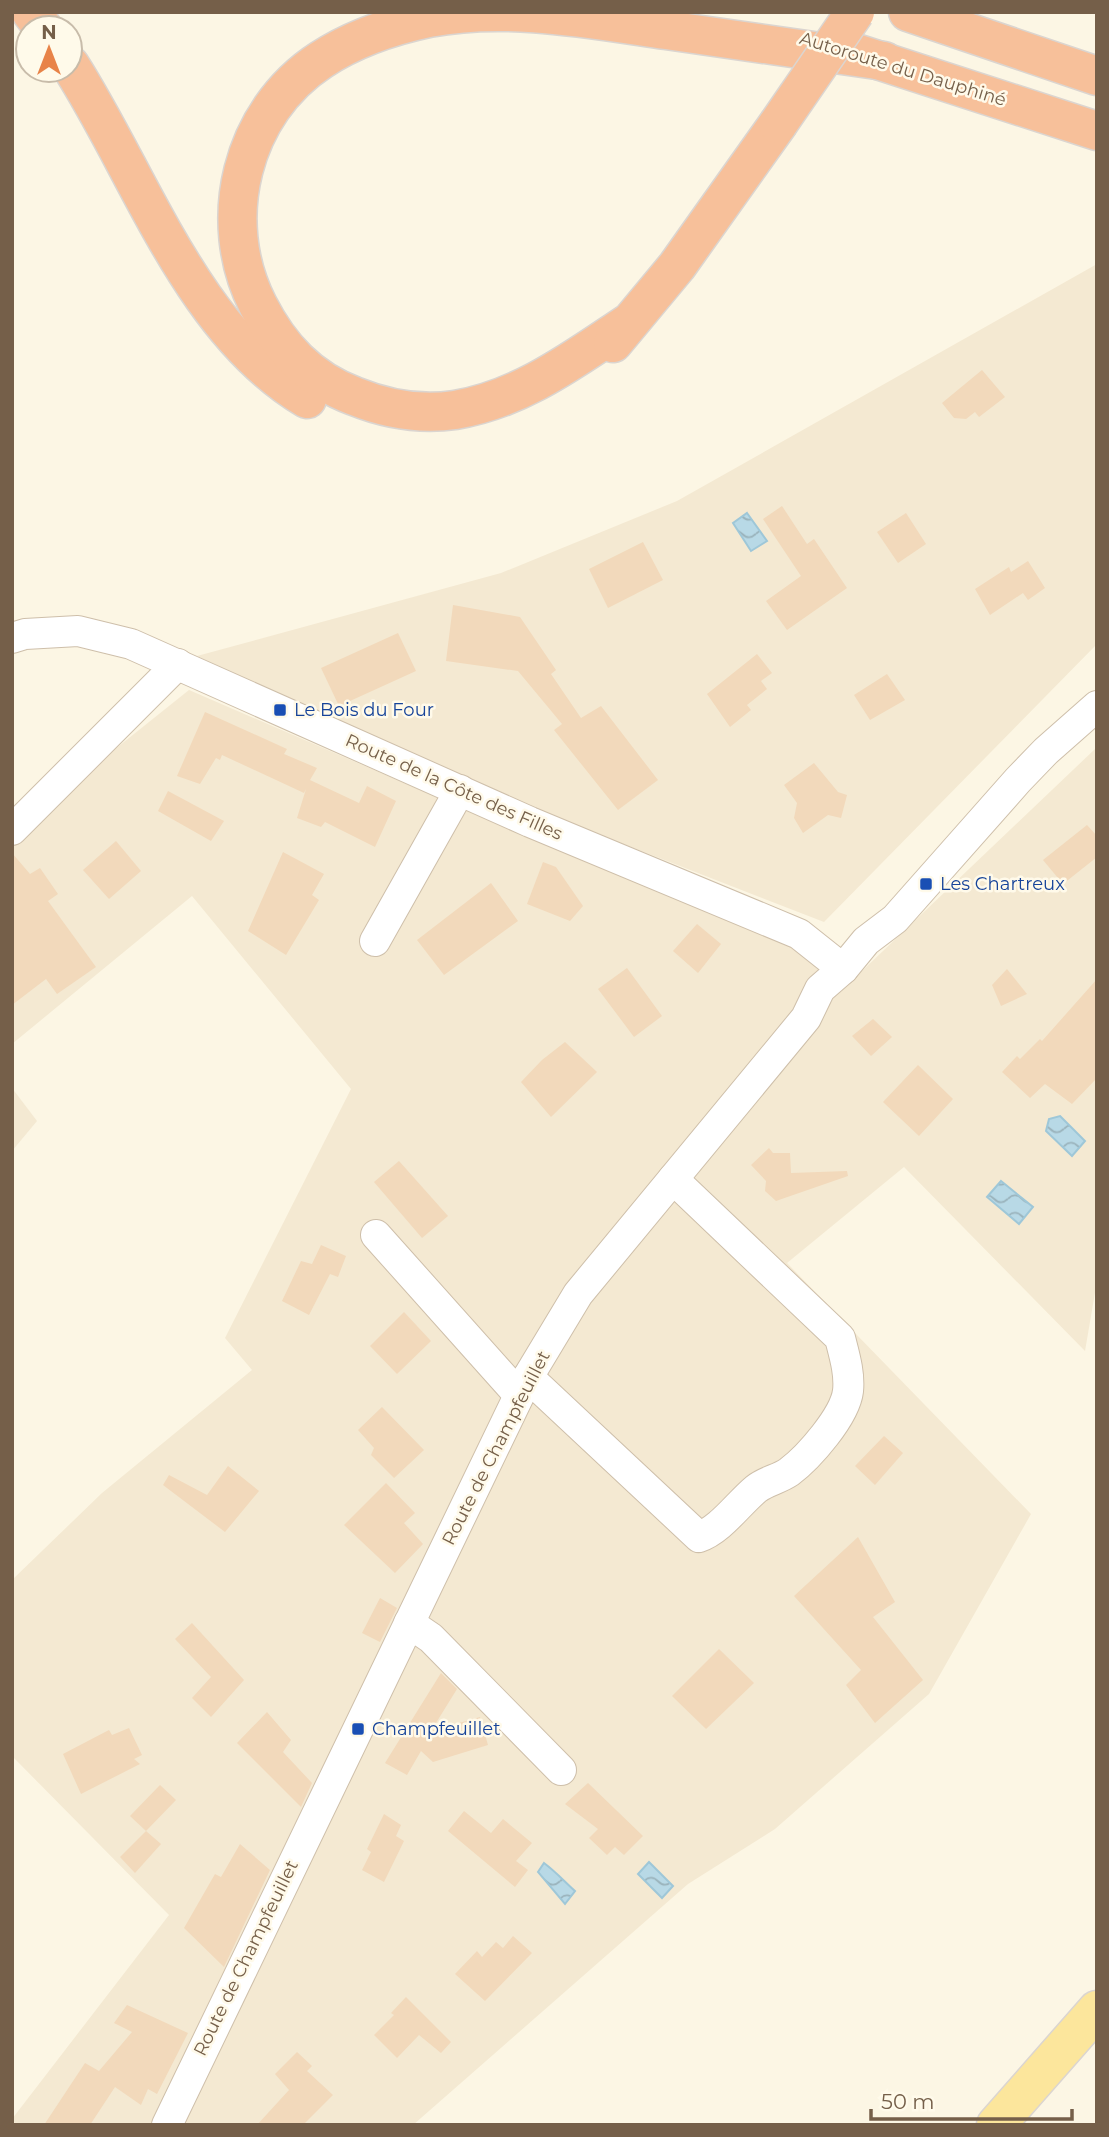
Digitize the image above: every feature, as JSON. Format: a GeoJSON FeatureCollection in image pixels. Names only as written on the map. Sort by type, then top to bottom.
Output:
{"type":"FeatureCollection","features":[{"type":"Feature","properties":{"kind":"highway","name":"Autoroute du Dauphiné"},"geometry":{"type":"LineString","coordinates":[[707,12],[884,61],[1097,131]]}},
{"type":"Feature","properties":{"kind":"highway"},"geometry":{"type":"LineString","coordinates":[[82,84],[198,289],[230,331],[290,389],[344,418],[397,432],[474,428],[524,412],[563,392],[594,368],[627,324],[677,266],[855,12]]}},
{"type":"Feature","properties":{"kind":"highway"},"geometry":{"type":"LineString","coordinates":[[908,12],[1097,76]]}},
{"type":"Feature","properties":{"kind":"highway"},"geometry":{"type":"LineString","coordinates":[[627,324],[534,384],[484,403],[453,410],[404,410],[384,407],[339,390],[295,361],[267,322],[246,278],[240,256],[237,198],[250,146],[260,125],[287,89],[319,61],[346,46],[403,24],[456,15],[548,14],[884,61]]}},
{"type":"Feature","properties":{"kind":"main road"},"geometry":{"type":"LineString","coordinates":[[996,2125],[1097,2010]]}},
{"type":"Feature","properties":{"kind":"street","name":"Route de la Côte des Filles"},"geometry":{"type":"LineString","coordinates":[[12,638],[25,634],[78,631],[131,644],[530,822],[799,934],[843,969]]}},
{"type":"Feature","properties":{"kind":"street"},"geometry":{"type":"LineString","coordinates":[[12,830],[178,664]]}},
{"type":"Feature","properties":{"kind":"street","name":"Route de Champfeuillet"},"geometry":{"type":"LineString","coordinates":[[167,2125],[524,1386],[578,1294],[806,1018],[820,989],[843,969],[866,941],[895,919],[1018,780],[1095,713]]}},
{"type":"Feature","properties":{"kind":"street"},"geometry":{"type":"LineString","coordinates":[[375,941],[460,790]]}},
{"type":"Feature","properties":{"kind":"street"},"geometry":{"type":"LineString","coordinates":[[376,1235],[524,1386],[699,1536],[711,1532],[761,1485],[789,1472],[828,1432],[841,1411],[848,1391],[839,1338],[673,1179]]}},
{"type":"Feature","properties":{"kind":"street"},"geometry":{"type":"LineString","coordinates":[[409,1623],[431,1638],[561,1770]]}},
{"type":"Feature","properties":{"kind":"shaded area"},"geometry":{"type":"Polygon","coordinates":[[[1097,264],[1097,644],[824,922],[477,787],[197,656],[501,573],[677,501],[1097,264]]]}},
{"type":"Feature","properties":{"kind":"shaded area"},"geometry":{"type":"Polygon","coordinates":[[[189,690],[418,789],[862,971],[1095,749],[1097,751],[1097,1281],[1085,1351],[904,1167],[787,1263],[1031,1514],[929,1694],[775,1829],[688,1884],[413,2125],[12,2125],[12,2119],[169,1915],[12,1756],[12,1580],[102,1493],[252,1370],[225,1338],[351,1089],[192,896],[12,1044],[12,838],[89,770],[189,690]]]}},
{"type":"Feature","properties":{"kind":"shaded area"},"geometry":{"type":"Polygon","coordinates":[[[12,1088],[37,1121],[12,1151],[12,1088]]]}},
{"type":"Feature","properties":{"kind":"water"},"geometry":{"type":"Polygon","coordinates":[[[747,513],[767,541],[751,551],[733,523],[747,513]]]}},
{"type":"Feature","properties":{"kind":"water"},"geometry":{"type":"Polygon","coordinates":[[[1060,1116],[1085,1141],[1072,1156],[1046,1131],[1049,1119],[1060,1116]]]}},
{"type":"Feature","properties":{"kind":"water"},"geometry":{"type":"Polygon","coordinates":[[[1001,1181],[1033,1207],[1019,1224],[987,1197],[1001,1181]]]}},
{"type":"Feature","properties":{"kind":"water"},"geometry":{"type":"Polygon","coordinates":[[[649,1862],[673,1886],[662,1898],[638,1874],[649,1862]]]}},
{"type":"Feature","properties":{"kind":"water"},"geometry":{"type":"Polygon","coordinates":[[[544,1863],[575,1891],[565,1904],[538,1872],[544,1863]]]}},
{"type":"Feature","properties":{"kind":"building"},"geometry":{"type":"Polygon","coordinates":[[[982,370],[1005,397],[979,417],[975,412],[966,419],[954,418],[942,403],[982,370]]]}},
{"type":"Feature","properties":{"kind":"building"},"geometry":{"type":"Polygon","coordinates":[[[782,506],[807,544],[814,539],[847,588],[787,630],[766,601],[801,576],[763,519],[782,506]]]}},
{"type":"Feature","properties":{"kind":"building"},"geometry":{"type":"Polygon","coordinates":[[[906,513],[926,544],[898,563],[877,532],[906,513]]]}},
{"type":"Feature","properties":{"kind":"building"},"geometry":{"type":"Polygon","coordinates":[[[643,542],[663,580],[608,608],[589,569],[643,542]]]}},
{"type":"Feature","properties":{"kind":"building"},"geometry":{"type":"Polygon","coordinates":[[[1028,561],[1045,588],[1028,600],[1023,593],[990,615],[975,589],[1009,567],[1011,572],[1028,561]]]}},
{"type":"Feature","properties":{"kind":"building"},"geometry":{"type":"Polygon","coordinates":[[[453,605],[520,617],[556,670],[551,674],[581,718],[601,706],[658,780],[618,810],[554,730],[562,724],[518,671],[446,661],[453,605]]]}},
{"type":"Feature","properties":{"kind":"building"},"geometry":{"type":"Polygon","coordinates":[[[398,633],[416,671],[339,706],[321,668],[398,633]]]}},
{"type":"Feature","properties":{"kind":"building"},"geometry":{"type":"Polygon","coordinates":[[[757,654],[772,673],[761,681],[767,689],[747,705],[751,710],[730,727],[707,694],[757,654]]]}},
{"type":"Feature","properties":{"kind":"building"},"geometry":{"type":"Polygon","coordinates":[[[887,674],[905,700],[870,720],[854,695],[887,674]]]}},
{"type":"Feature","properties":{"kind":"building"},"geometry":{"type":"Polygon","coordinates":[[[205,712],[287,749],[284,754],[317,768],[310,780],[359,803],[367,786],[396,801],[375,847],[325,822],[321,827],[297,818],[306,789],[304,793],[222,755],[220,760],[216,758],[200,784],[177,776],[205,712]]]}},
{"type":"Feature","properties":{"kind":"building"},"geometry":{"type":"Polygon","coordinates":[[[814,763],[838,792],[847,795],[841,818],[828,815],[803,833],[794,818],[797,803],[784,785],[814,763]]]}},
{"type":"Feature","properties":{"kind":"building"},"geometry":{"type":"Polygon","coordinates":[[[168,791],[224,821],[211,841],[158,811],[168,791]]]}},
{"type":"Feature","properties":{"kind":"building"},"geometry":{"type":"Polygon","coordinates":[[[1087,825],[1097,836],[1097,857],[1063,884],[1043,860],[1087,825]]]}},
{"type":"Feature","properties":{"kind":"building"},"geometry":{"type":"Polygon","coordinates":[[[116,841],[141,871],[109,899],[83,870],[116,841]]]}},
{"type":"Feature","properties":{"kind":"building"},"geometry":{"type":"Polygon","coordinates":[[[283,852],[324,874],[312,895],[319,900],[286,955],[248,931],[283,852]]]}},
{"type":"Feature","properties":{"kind":"building"},"geometry":{"type":"Polygon","coordinates":[[[12,853],[30,874],[40,868],[58,894],[48,901],[96,967],[57,994],[46,979],[12,1005],[12,853]]]}},
{"type":"Feature","properties":{"kind":"building"},"geometry":{"type":"Polygon","coordinates":[[[543,862],[556,867],[583,906],[570,921],[527,904],[543,862]]]}},
{"type":"Feature","properties":{"kind":"building"},"geometry":{"type":"Polygon","coordinates":[[[491,883],[518,921],[444,975],[417,940],[491,883]]]}},
{"type":"Feature","properties":{"kind":"building"},"geometry":{"type":"Polygon","coordinates":[[[697,924],[721,944],[698,973],[673,951],[697,924]]]}},
{"type":"Feature","properties":{"kind":"building"},"geometry":{"type":"Polygon","coordinates":[[[627,968],[662,1016],[634,1037],[598,989],[627,968]]]}},
{"type":"Feature","properties":{"kind":"building"},"geometry":{"type":"Polygon","coordinates":[[[1007,969],[1027,994],[1001,1006],[992,985],[1007,969]]]}},
{"type":"Feature","properties":{"kind":"building"},"geometry":{"type":"Polygon","coordinates":[[[1097,979],[1097,1078],[1072,1104],[1045,1084],[1030,1098],[1002,1072],[1017,1056],[1020,1059],[1040,1039],[1042,1041],[1097,979]]]}},
{"type":"Feature","properties":{"kind":"building"},"geometry":{"type":"Polygon","coordinates":[[[873,1019],[892,1037],[871,1056],[852,1036],[873,1019]]]}},
{"type":"Feature","properties":{"kind":"building"},"geometry":{"type":"Polygon","coordinates":[[[565,1042],[597,1072],[551,1117],[521,1082],[542,1060],[565,1042]]]}},
{"type":"Feature","properties":{"kind":"building"},"geometry":{"type":"Polygon","coordinates":[[[918,1065],[953,1099],[919,1136],[883,1102],[918,1065]]]}},
{"type":"Feature","properties":{"kind":"building"},"geometry":{"type":"Polygon","coordinates":[[[769,1148],[773,1153],[790,1153],[791,1173],[847,1171],[848,1176],[776,1201],[765,1191],[766,1181],[751,1165],[769,1148]]]}},
{"type":"Feature","properties":{"kind":"building"},"geometry":{"type":"Polygon","coordinates":[[[399,1161],[448,1216],[422,1238],[374,1182],[399,1161]]]}},
{"type":"Feature","properties":{"kind":"building"},"geometry":{"type":"Polygon","coordinates":[[[321,1245],[346,1256],[338,1277],[330,1274],[309,1315],[282,1301],[301,1261],[312,1264],[321,1245]]]}},
{"type":"Feature","properties":{"kind":"building"},"geometry":{"type":"Polygon","coordinates":[[[404,1312],[431,1341],[397,1374],[370,1346],[404,1312]]]}},
{"type":"Feature","properties":{"kind":"building"},"geometry":{"type":"Polygon","coordinates":[[[382,1407],[424,1450],[394,1478],[371,1455],[374,1448],[358,1430],[382,1407]]]}},
{"type":"Feature","properties":{"kind":"building"},"geometry":{"type":"Polygon","coordinates":[[[884,1436],[903,1453],[875,1485],[855,1466],[884,1436]]]}},
{"type":"Feature","properties":{"kind":"building"},"geometry":{"type":"Polygon","coordinates":[[[228,1466],[259,1491],[225,1532],[163,1485],[169,1475],[207,1495],[228,1466]]]}},
{"type":"Feature","properties":{"kind":"building"},"geometry":{"type":"Polygon","coordinates":[[[386,1483],[415,1513],[404,1523],[423,1544],[395,1573],[344,1525],[386,1483]]]}},
{"type":"Feature","properties":{"kind":"building"},"geometry":{"type":"Polygon","coordinates":[[[858,1537],[895,1602],[873,1617],[923,1680],[875,1723],[846,1685],[861,1670],[794,1596],[858,1537]]]}},
{"type":"Feature","properties":{"kind":"building"},"geometry":{"type":"Polygon","coordinates":[[[380,1598],[397,1608],[380,1642],[362,1633],[380,1598]]]}},
{"type":"Feature","properties":{"kind":"building"},"geometry":{"type":"Polygon","coordinates":[[[192,1623],[244,1680],[211,1717],[192,1698],[211,1677],[175,1639],[192,1623]]]}},
{"type":"Feature","properties":{"kind":"building"},"geometry":{"type":"Polygon","coordinates":[[[719,1649],[754,1683],[706,1729],[672,1696],[719,1649]]]}},
{"type":"Feature","properties":{"kind":"building"},"geometry":{"type":"Polygon","coordinates":[[[441,1673],[457,1689],[431,1731],[480,1717],[488,1745],[433,1762],[421,1751],[407,1775],[385,1763],[441,1673]]]}},
{"type":"Feature","properties":{"kind":"building"},"geometry":{"type":"Polygon","coordinates":[[[267,1712],[291,1740],[283,1752],[312,1783],[301,1807],[237,1743],[267,1712]]]}},
{"type":"Feature","properties":{"kind":"building"},"geometry":{"type":"Polygon","coordinates":[[[129,1728],[142,1755],[134,1759],[140,1764],[81,1794],[63,1754],[109,1730],[112,1735],[129,1728]]]}},
{"type":"Feature","properties":{"kind":"building"},"geometry":{"type":"Polygon","coordinates":[[[588,1783],[643,1836],[624,1855],[615,1847],[607,1855],[589,1838],[598,1829],[565,1804],[588,1783]]]}},
{"type":"Feature","properties":{"kind":"building"},"geometry":{"type":"Polygon","coordinates":[[[160,1785],[176,1800],[146,1831],[130,1816],[160,1785]]]}},
{"type":"Feature","properties":{"kind":"building"},"geometry":{"type":"Polygon","coordinates":[[[464,1811],[491,1833],[503,1819],[532,1843],[516,1861],[528,1870],[515,1887],[448,1831],[464,1811]]]}},
{"type":"Feature","properties":{"kind":"building"},"geometry":{"type":"Polygon","coordinates":[[[384,1814],[401,1825],[396,1836],[404,1841],[384,1882],[362,1870],[371,1852],[367,1849],[384,1814]]]}},
{"type":"Feature","properties":{"kind":"building"},"geometry":{"type":"Polygon","coordinates":[[[146,1831],[161,1844],[135,1873],[120,1857],[146,1831]]]}},
{"type":"Feature","properties":{"kind":"building"},"geometry":{"type":"Polygon","coordinates":[[[240,1844],[270,1870],[224,1967],[184,1928],[215,1874],[221,1877],[240,1844]]]}},
{"type":"Feature","properties":{"kind":"building"},"geometry":{"type":"Polygon","coordinates":[[[513,1936],[532,1953],[485,2001],[455,1974],[477,1951],[482,1957],[496,1942],[503,1948],[513,1936]]]}},
{"type":"Feature","properties":{"kind":"building"},"geometry":{"type":"Polygon","coordinates":[[[406,1997],[451,2042],[441,2053],[419,2035],[397,2058],[374,2035],[394,2015],[391,2013],[406,1997]]]}},
{"type":"Feature","properties":{"kind":"building"},"geometry":{"type":"Polygon","coordinates":[[[127,2005],[188,2033],[157,2094],[148,2089],[141,2105],[115,2087],[90,2125],[44,2125],[85,2063],[99,2071],[132,2032],[114,2023],[127,2005]]]}},
{"type":"Feature","properties":{"kind":"building"},"geometry":{"type":"Polygon","coordinates":[[[297,2052],[312,2066],[307,2071],[333,2095],[303,2125],[257,2125],[289,2090],[275,2074],[297,2052]]]}},
{"type":"Feature","properties":{"kind":"place","name":"Le Bois du Four"},"geometry":{"type":"Point","coordinates":[280,710]}},
{"type":"Feature","properties":{"kind":"place","name":"Les Chartreux"},"geometry":{"type":"Point","coordinates":[926,884]}},
{"type":"Feature","properties":{"kind":"place","name":"Champfeuillet"},"geometry":{"type":"Point","coordinates":[358,1729]}}]}
